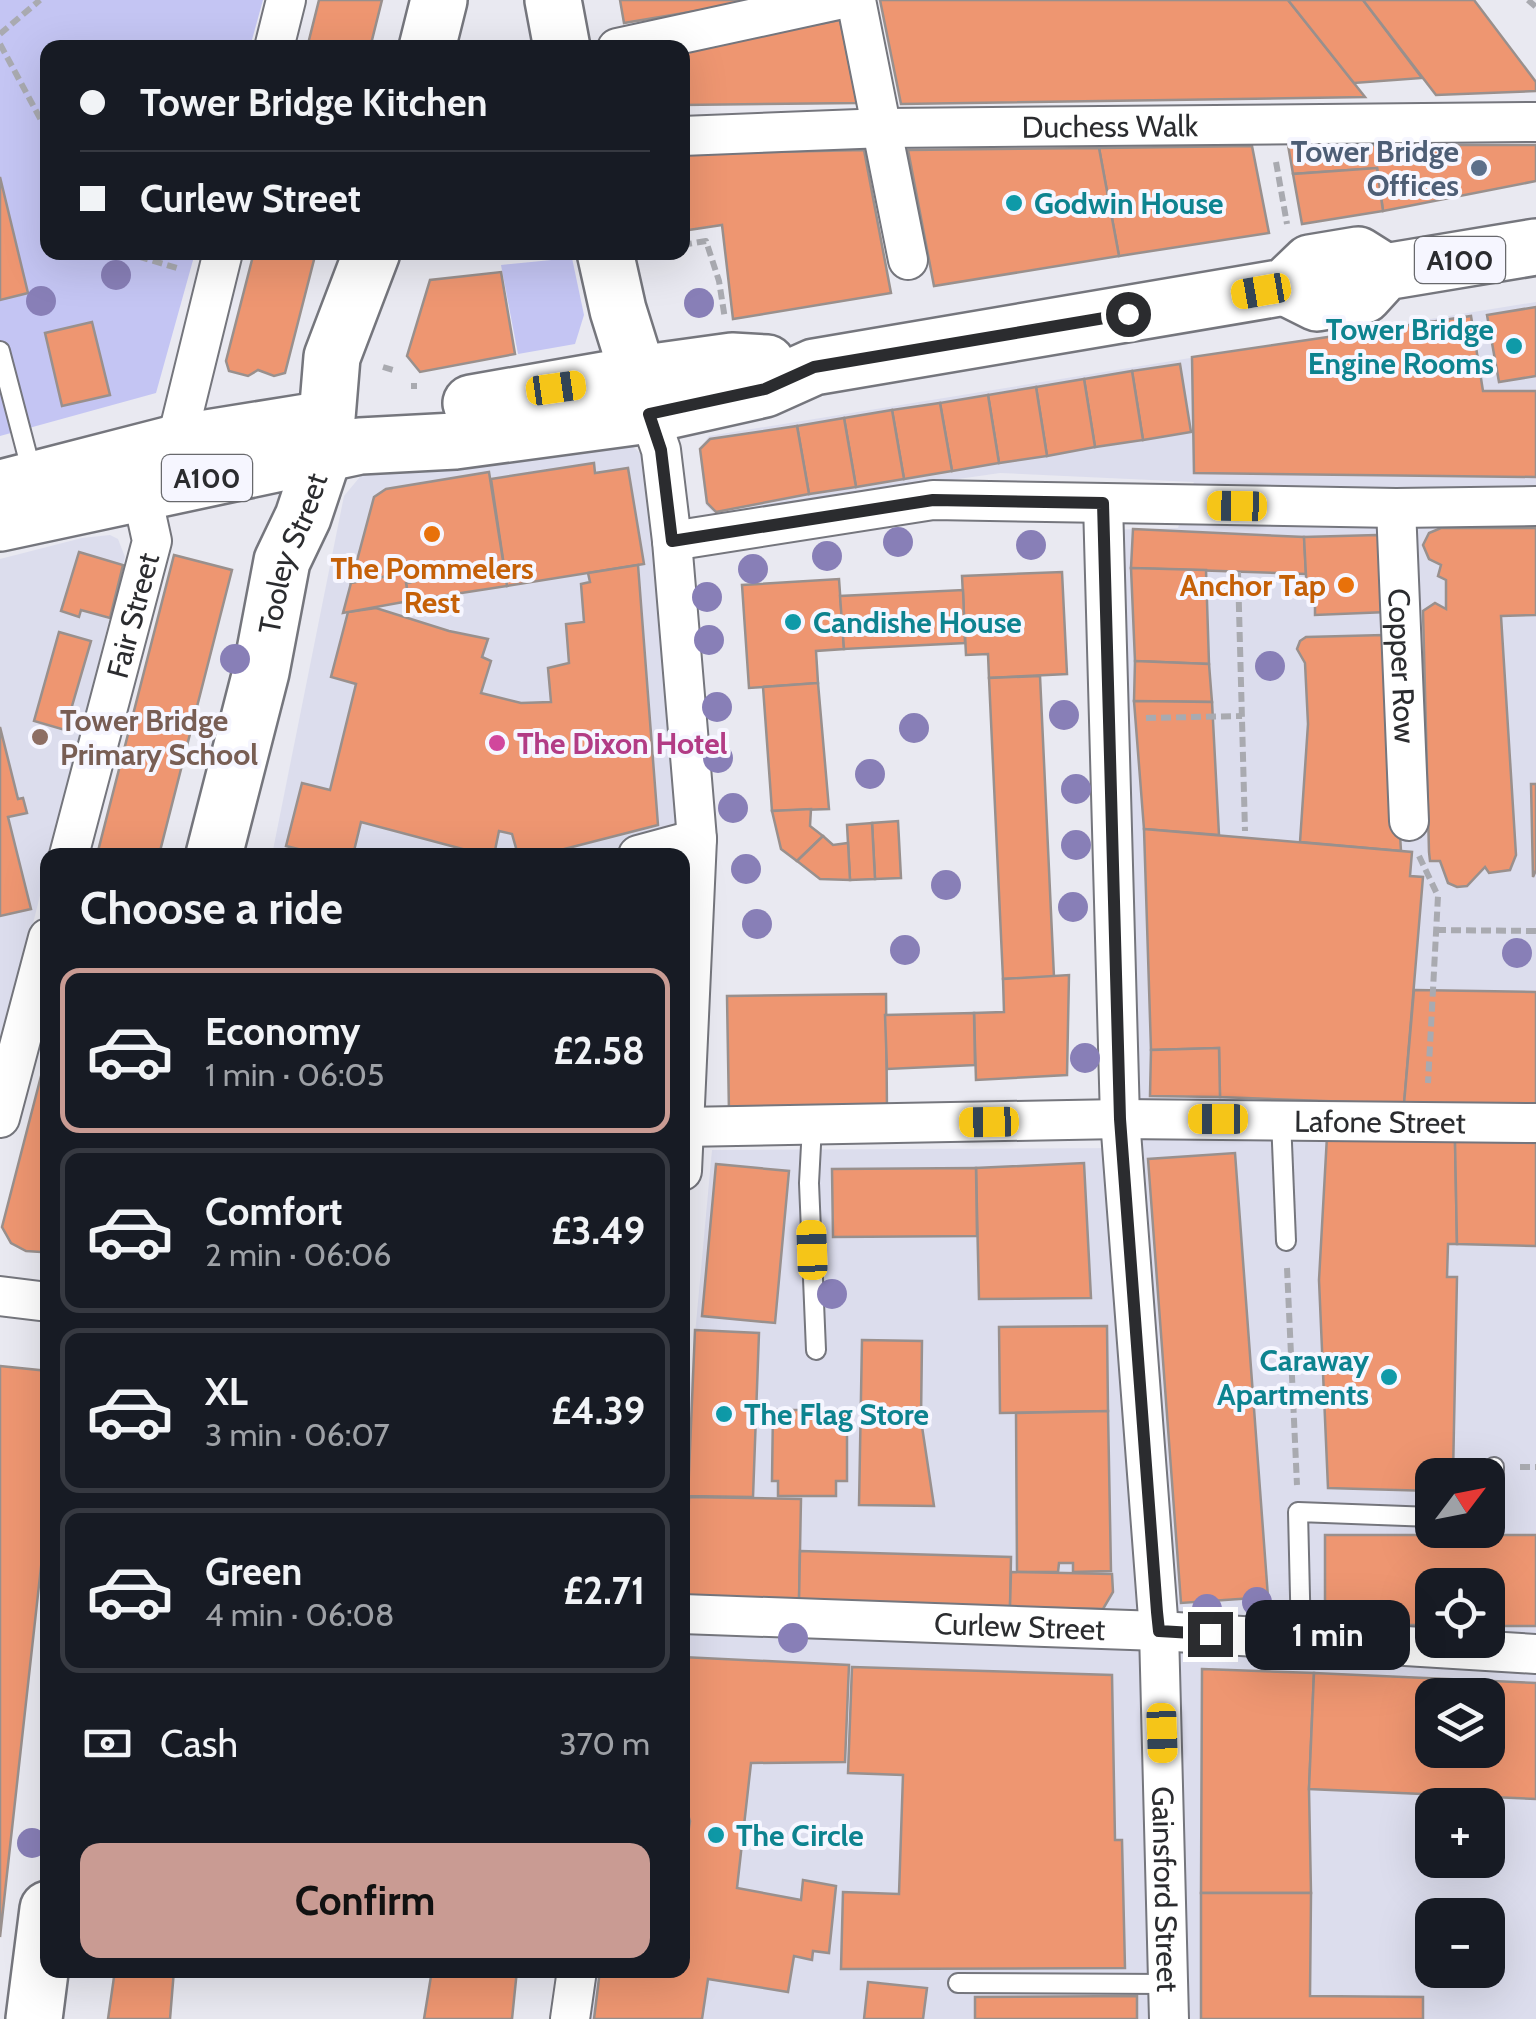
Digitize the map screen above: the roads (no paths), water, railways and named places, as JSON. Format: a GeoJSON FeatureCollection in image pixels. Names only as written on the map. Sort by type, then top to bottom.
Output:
{"type":"FeatureCollection","features":[{"type":"Feature","properties":{"kind":"main road"},"geometry":{"type":"LineString","coordinates":[[429,40],[439,0]]}},
{"type":"Feature","properties":{"kind":"main road"},"geometry":{"type":"LineString","coordinates":[[553,0],[560,40]]}},
{"type":"Feature","properties":{"kind":"main road","name":"A100"},"geometry":{"type":"LineString","coordinates":[[17,483],[176,443],[326,436],[360,446],[455,442],[644,394],[765,389],[804,369],[1285,286],[1310,263],[1358,256],[1385,272],[1536,247]]}},
{"type":"Feature","properties":{"kind":"main road","name":"Tooley Street"},"geometry":{"type":"LineString","coordinates":[[216,848],[261,672],[282,561],[303,517],[326,436],[332,357],[369,260]]}},
{"type":"Feature","properties":{"kind":"main road"},"geometry":{"type":"LineString","coordinates":[[607,260],[644,394]]}},
{"type":"Feature","properties":{"kind":"main road","name":"A100"},"geometry":{"type":"LineString","coordinates":[[0,523],[147,516],[326,436]]}},
{"type":"Feature","properties":{"kind":"main road"},"geometry":{"type":"LineString","coordinates":[[34,2019],[40,1972]]}},
{"type":"Feature","properties":{"kind":"street"},"geometry":{"type":"LineString","coordinates":[[276,40],[286,0]]}},
{"type":"Feature","properties":{"kind":"street"},"geometry":{"type":"LineString","coordinates":[[654,40],[838,0]]}},
{"type":"Feature","properties":{"kind":"street"},"geometry":{"type":"LineString","coordinates":[[856,0],[908,260]]}},
{"type":"Feature","properties":{"kind":"street","name":"Duchess Walk"},"geometry":{"type":"LineString","coordinates":[[690,136],[884,128],[1536,122]]}},
{"type":"Feature","properties":{"kind":"street"},"geometry":{"type":"LineString","coordinates":[[176,443],[219,269]]}},
{"type":"Feature","properties":{"kind":"street"},"geometry":{"type":"LineString","coordinates":[[644,394],[661,450],[672,541],[697,839],[690,994]]}},
{"type":"Feature","properties":{"kind":"street"},"geometry":{"type":"LineString","coordinates":[[672,541],[933,500],[1396,508],[1536,506]]}},
{"type":"Feature","properties":{"kind":"street","name":"Gainsford Street"},"geometry":{"type":"LineString","coordinates":[[1103,503],[1120,1119],[1159,1631],[1168,2002]]}},
{"type":"Feature","properties":{"kind":"street","name":"Copper Row"},"geometry":{"type":"LineString","coordinates":[[1396,508],[1409,821]]}},
{"type":"Feature","properties":{"kind":"street","name":"Fair Street"},"geometry":{"type":"LineString","coordinates":[[71,848],[147,516]]}},
{"type":"Feature","properties":{"kind":"street"},"geometry":{"type":"LineString","coordinates":[[664,848],[697,839]]}},
{"type":"Feature","properties":{"kind":"street"},"geometry":{"type":"LineString","coordinates":[[0,1118],[40,968]]}},
{"type":"Feature","properties":{"kind":"street","name":"Lafone Street"},"geometry":{"type":"LineString","coordinates":[[690,1127],[1120,1119],[1536,1123]]}},
{"type":"Feature","properties":{"kind":"street"},"geometry":{"type":"LineString","coordinates":[[0,1296],[40,1301]]}},
{"type":"Feature","properties":{"kind":"street","name":"Curlew Street"},"geometry":{"type":"LineString","coordinates":[[690,1614],[1159,1631],[1536,1654]]}},
{"type":"Feature","properties":{"kind":"street"},"geometry":{"type":"LineString","coordinates":[[570,2019],[576,1978]]}},
{"type":"Feature","properties":{"kind":"lane"},"geometry":{"type":"LineString","coordinates":[[0,351],[17,483]]}},
{"type":"Feature","properties":{"kind":"lane"},"geometry":{"type":"LineString","coordinates":[[1280,1119],[1286,1241]]}},
{"type":"Feature","properties":{"kind":"lane"},"geometry":{"type":"LineString","coordinates":[[812,1126],[809,1183],[816,1350]]}},
{"type":"Feature","properties":{"kind":"lane"},"geometry":{"type":"LineString","coordinates":[[1300,1638],[1298,1512],[1415,1517]]}},
{"type":"Feature","properties":{"kind":"lane"},"geometry":{"type":"LineString","coordinates":[[958,1984],[1168,2002]]}},
{"type":"Feature","properties":{"kind":"place","name":"Tower Bridge Offices"},"geometry":{"type":"Point","coordinates":[1479,168]}},
{"type":"Feature","properties":{"kind":"place","name":"Godwin House"},"geometry":{"type":"Point","coordinates":[1014,203]}},
{"type":"Feature","properties":{"kind":"place","name":"Tower Bridge Engine Rooms"},"geometry":{"type":"Point","coordinates":[1514,346]}},
{"type":"Feature","properties":{"kind":"place","name":"The Pommelers Rest"},"geometry":{"type":"Point","coordinates":[432,534]}},
{"type":"Feature","properties":{"kind":"place","name":"Anchor Tap"},"geometry":{"type":"Point","coordinates":[1346,585]}},
{"type":"Feature","properties":{"kind":"place","name":"Candishe House"},"geometry":{"type":"Point","coordinates":[793,622]}},
{"type":"Feature","properties":{"kind":"place","name":"Tower Bridge Primary School"},"geometry":{"type":"Point","coordinates":[40,737]}},
{"type":"Feature","properties":{"kind":"place","name":"The Dixon Hotel"},"geometry":{"type":"Point","coordinates":[497,743]}},
{"type":"Feature","properties":{"kind":"place","name":"Caraway Apartments"},"geometry":{"type":"Point","coordinates":[1389,1377]}},
{"type":"Feature","properties":{"kind":"place","name":"The Flag Store"},"geometry":{"type":"Point","coordinates":[724,1414]}},
{"type":"Feature","properties":{"kind":"place","name":"The Circle"},"geometry":{"type":"Point","coordinates":[716,1835]}}]}
